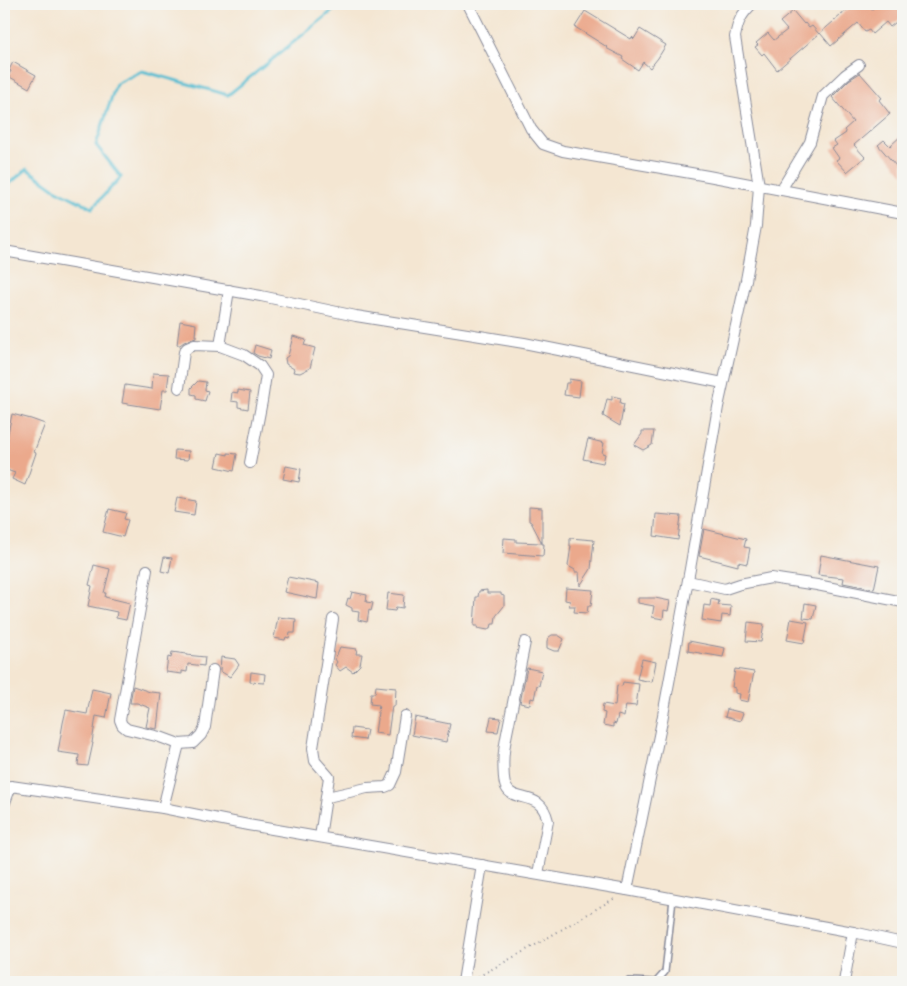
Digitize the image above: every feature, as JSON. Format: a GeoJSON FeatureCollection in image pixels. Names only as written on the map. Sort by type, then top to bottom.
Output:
{"type":"FeatureCollection","features":[{"type":"Feature","properties":{"kind":"street"},"geometry":{"type":"LineString","coordinates":[[468,4],[530,128],[543,144],[563,150],[899,212],[903,203]]}},
{"type":"Feature","properties":{"kind":"street"},"geometry":{"type":"LineString","coordinates":[[627,890],[661,726],[718,407],[756,226],[759,186],[735,37],[738,22],[752,4]]}},
{"type":"Feature","properties":{"kind":"street"},"geometry":{"type":"LineString","coordinates":[[781,190],[810,142],[823,96],[845,75],[859,65]]}},
{"type":"Feature","properties":{"kind":"street"},"geometry":{"type":"LineString","coordinates":[[4,251],[229,290],[356,316],[524,343],[723,383]]}},
{"type":"Feature","properties":{"kind":"street"},"geometry":{"type":"LineString","coordinates":[[220,346],[229,290]]}},
{"type":"Feature","properties":{"kind":"street"},"geometry":{"type":"LineString","coordinates":[[179,388],[184,352],[187,348],[194,345],[220,346],[244,355],[260,366],[266,375],[250,463]]}},
{"type":"Feature","properties":{"kind":"street"},"geometry":{"type":"LineString","coordinates":[[147,570],[120,720],[122,725],[127,729],[179,744],[193,743],[201,735],[205,727],[213,670]]}},
{"type":"Feature","properties":{"kind":"street"},"geometry":{"type":"LineString","coordinates":[[688,581],[725,589],[771,578],[903,602]]}},
{"type":"Feature","properties":{"kind":"street"},"geometry":{"type":"LineString","coordinates":[[320,837],[330,777],[315,761],[313,748],[333,619]]}},
{"type":"Feature","properties":{"kind":"street"},"geometry":{"type":"LineString","coordinates":[[525,642],[504,753],[504,775],[506,788],[512,793],[536,801],[543,807],[546,813],[548,821],[538,874]]}},
{"type":"Feature","properties":{"kind":"street"},"geometry":{"type":"LineString","coordinates":[[327,797],[390,785],[396,772],[405,716]]}},
{"type":"Feature","properties":{"kind":"street"},"geometry":{"type":"LineString","coordinates":[[163,808],[179,744]]}},
{"type":"Feature","properties":{"kind":"street"},"geometry":{"type":"LineString","coordinates":[[4,805],[7,785],[163,808],[248,825],[673,898],[903,943]]}},
{"type":"Feature","properties":{"kind":"street"},"geometry":{"type":"LineString","coordinates":[[463,982],[482,864]]}},
{"type":"Feature","properties":{"kind":"street"},"geometry":{"type":"LineString","coordinates":[[844,982],[853,932]]}},
{"type":"Feature","properties":{"kind":"lane"},"geometry":{"type":"LineString","coordinates":[[656,982],[665,972],[673,898]]}},
{"type":"Feature","properties":{"kind":"lane"},"geometry":{"type":"LineString","coordinates":[[630,981],[652,982]]}},
{"type":"Feature","properties":{"kind":"path"},"geometry":{"type":"LineString","coordinates":[[468,982],[538,944],[627,890]]}},
{"type":"Feature","properties":{"kind":"building"},"geometry":{"type":"Polygon","coordinates":[[[854,4],[867,4],[872,9],[879,4],[892,4],[895,8],[898,5],[903,13],[900,16],[901,18],[890,27],[886,22],[872,34],[869,30],[865,32],[858,23],[831,46],[820,33],[854,4]]]}},
{"type":"Feature","properties":{"kind":"building"},"geometry":{"type":"Polygon","coordinates":[[[585,11],[631,39],[632,37],[634,39],[640,29],[666,45],[650,68],[643,62],[638,70],[622,59],[623,57],[575,27],[585,11]]]}},
{"type":"Feature","properties":{"kind":"building"},"geometry":{"type":"Polygon","coordinates":[[[793,11],[804,24],[809,28],[812,26],[819,34],[777,70],[764,53],[762,55],[755,47],[758,45],[756,43],[768,33],[774,40],[787,30],[780,22],[793,11]]]}},
{"type":"Feature","properties":{"kind":"building"},"geometry":{"type":"Polygon","coordinates":[[[13,62],[36,75],[29,88],[8,76],[13,62]]]}},
{"type":"Feature","properties":{"kind":"building"},"geometry":{"type":"Polygon","coordinates":[[[860,73],[882,98],[879,100],[890,114],[854,145],[865,157],[847,172],[836,160],[839,158],[832,148],[837,145],[834,141],[846,133],[844,130],[853,122],[832,97],[849,80],[860,73]]]}},
{"type":"Feature","properties":{"kind":"building"},"geometry":{"type":"Polygon","coordinates":[[[903,134],[903,174],[878,145],[884,140],[890,146],[903,134]]]}},
{"type":"Feature","properties":{"kind":"building"},"geometry":{"type":"Polygon","coordinates":[[[180,321],[196,324],[196,338],[177,345],[180,321]]]}},
{"type":"Feature","properties":{"kind":"building"},"geometry":{"type":"Polygon","coordinates":[[[293,336],[306,340],[304,345],[315,348],[310,368],[300,373],[293,372],[294,369],[286,364],[285,358],[288,356],[293,336]]]}},
{"type":"Feature","properties":{"kind":"building"},"geometry":{"type":"Polygon","coordinates":[[[255,345],[271,350],[269,359],[253,353],[255,345]]]}},
{"type":"Feature","properties":{"kind":"building"},"geometry":{"type":"Polygon","coordinates":[[[153,373],[169,374],[167,390],[163,390],[160,409],[122,403],[125,385],[152,389],[153,373]]]}},
{"type":"Feature","properties":{"kind":"building"},"geometry":{"type":"Polygon","coordinates":[[[569,379],[581,381],[579,397],[564,395],[566,383],[569,383],[569,379]]]}},
{"type":"Feature","properties":{"kind":"building"},"geometry":{"type":"Polygon","coordinates":[[[198,381],[206,382],[205,390],[208,391],[205,401],[196,399],[196,395],[191,394],[191,388],[198,381]]]}},
{"type":"Feature","properties":{"kind":"building"},"geometry":{"type":"Polygon","coordinates":[[[238,390],[250,392],[248,409],[238,407],[238,402],[231,401],[232,392],[238,393],[238,390]]]}},
{"type":"Feature","properties":{"kind":"building"},"geometry":{"type":"Polygon","coordinates":[[[612,396],[621,398],[620,403],[624,404],[620,426],[603,416],[607,399],[612,400],[612,396]]]}},
{"type":"Feature","properties":{"kind":"building"},"geometry":{"type":"Polygon","coordinates":[[[12,414],[45,424],[34,452],[36,453],[25,485],[12,479],[15,473],[4,469],[4,452],[12,414]]]}},
{"type":"Feature","properties":{"kind":"building"},"geometry":{"type":"Polygon","coordinates":[[[642,431],[654,431],[652,445],[643,450],[634,445],[642,431]]]}},
{"type":"Feature","properties":{"kind":"building"},"geometry":{"type":"Polygon","coordinates":[[[588,439],[604,443],[602,453],[605,454],[603,463],[583,459],[588,439]]]}},
{"type":"Feature","properties":{"kind":"building"},"geometry":{"type":"Polygon","coordinates":[[[175,450],[189,451],[188,460],[174,459],[175,450]]]}},
{"type":"Feature","properties":{"kind":"building"},"geometry":{"type":"Polygon","coordinates":[[[219,453],[237,454],[234,471],[216,467],[219,453]]]}},
{"type":"Feature","properties":{"kind":"building"},"geometry":{"type":"Polygon","coordinates":[[[286,466],[301,469],[299,482],[283,479],[286,466]]]}},
{"type":"Feature","properties":{"kind":"building"},"geometry":{"type":"Polygon","coordinates":[[[177,498],[196,501],[194,515],[174,512],[177,498]]]}},
{"type":"Feature","properties":{"kind":"building"},"geometry":{"type":"Polygon","coordinates":[[[529,507],[542,508],[542,543],[529,521],[529,507]]]}},
{"type":"Feature","properties":{"kind":"building"},"geometry":{"type":"Polygon","coordinates":[[[109,509],[126,513],[124,519],[128,520],[123,537],[103,532],[109,509]]]}},
{"type":"Feature","properties":{"kind":"building"},"geometry":{"type":"Polygon","coordinates":[[[656,514],[681,516],[678,540],[654,536],[656,514]]]}},
{"type":"Feature","properties":{"kind":"building"},"geometry":{"type":"Polygon","coordinates":[[[704,529],[746,539],[744,547],[750,548],[747,564],[738,562],[738,566],[699,556],[704,529]]]}},
{"type":"Feature","properties":{"kind":"building"},"geometry":{"type":"Polygon","coordinates":[[[504,538],[516,539],[516,542],[544,544],[543,556],[503,553],[504,538]]]}},
{"type":"Feature","properties":{"kind":"building"},"geometry":{"type":"Polygon","coordinates":[[[570,538],[594,540],[591,569],[580,586],[579,572],[575,572],[575,570],[568,566],[571,546],[570,538]]]}},
{"type":"Feature","properties":{"kind":"building"},"geometry":{"type":"Polygon","coordinates":[[[821,555],[879,566],[874,589],[843,583],[844,578],[818,575],[821,555]]]}},
{"type":"Feature","properties":{"kind":"building"},"geometry":{"type":"Polygon","coordinates":[[[164,557],[172,558],[169,573],[161,571],[164,557]]]}},
{"type":"Feature","properties":{"kind":"building"},"geometry":{"type":"Polygon","coordinates":[[[94,565],[110,569],[104,593],[106,593],[105,597],[130,603],[126,620],[116,618],[117,612],[88,606],[92,586],[89,585],[94,565]]]}},
{"type":"Feature","properties":{"kind":"building"},"geometry":{"type":"Polygon","coordinates":[[[288,577],[319,583],[317,599],[284,592],[288,577]]]}},
{"type":"Feature","properties":{"kind":"building"},"geometry":{"type":"Polygon","coordinates":[[[566,588],[593,590],[591,606],[588,606],[587,613],[574,612],[575,606],[569,606],[570,601],[565,600],[566,588]]]}},
{"type":"Feature","properties":{"kind":"building"},"geometry":{"type":"Polygon","coordinates":[[[487,590],[487,593],[501,593],[504,596],[504,606],[496,616],[495,624],[492,624],[488,630],[474,626],[476,597],[478,597],[479,591],[487,590]]]}},
{"type":"Feature","properties":{"kind":"building"},"geometry":{"type":"Polygon","coordinates":[[[352,592],[367,595],[366,602],[373,603],[371,611],[369,610],[367,622],[358,620],[359,612],[352,611],[352,608],[346,605],[352,592]]]}},
{"type":"Feature","properties":{"kind":"building"},"geometry":{"type":"Polygon","coordinates":[[[388,593],[404,595],[403,608],[396,607],[395,611],[386,610],[388,593]]]}},
{"type":"Feature","properties":{"kind":"building"},"geometry":{"type":"Polygon","coordinates":[[[638,598],[655,598],[670,601],[668,611],[664,610],[663,619],[652,617],[654,606],[638,603],[638,598]]]}},
{"type":"Feature","properties":{"kind":"building"},"geometry":{"type":"Polygon","coordinates":[[[711,599],[719,601],[718,605],[731,606],[730,616],[722,615],[721,623],[702,620],[704,605],[710,606],[711,599]]]}},
{"type":"Feature","properties":{"kind":"building"},"geometry":{"type":"Polygon","coordinates":[[[805,603],[816,605],[813,619],[803,618],[805,603]]]}},
{"type":"Feature","properties":{"kind":"building"},"geometry":{"type":"Polygon","coordinates":[[[278,617],[296,619],[295,633],[290,633],[289,638],[286,637],[285,640],[274,638],[278,617]]]}},
{"type":"Feature","properties":{"kind":"building"},"geometry":{"type":"Polygon","coordinates":[[[791,619],[808,622],[804,643],[787,640],[791,619]]]}},
{"type":"Feature","properties":{"kind":"building"},"geometry":{"type":"Polygon","coordinates":[[[748,622],[764,624],[761,642],[746,641],[748,622]]]}},
{"type":"Feature","properties":{"kind":"building"},"geometry":{"type":"Polygon","coordinates":[[[552,635],[558,635],[564,639],[559,651],[547,648],[547,641],[552,635]]]}},
{"type":"Feature","properties":{"kind":"building"},"geometry":{"type":"Polygon","coordinates":[[[689,641],[725,648],[723,657],[688,651],[689,641]]]}},
{"type":"Feature","properties":{"kind":"building"},"geometry":{"type":"Polygon","coordinates":[[[340,647],[357,649],[356,654],[362,654],[360,665],[353,672],[346,667],[340,671],[335,665],[337,662],[335,659],[340,647]]]}},
{"type":"Feature","properties":{"kind":"building"},"geometry":{"type":"Polygon","coordinates":[[[172,652],[205,657],[204,666],[188,664],[187,672],[182,671],[182,674],[166,672],[168,657],[171,658],[172,652]]]}},
{"type":"Feature","properties":{"kind":"building"},"geometry":{"type":"Polygon","coordinates":[[[221,657],[235,659],[239,665],[230,677],[220,671],[221,657]]]}},
{"type":"Feature","properties":{"kind":"building"},"geometry":{"type":"Polygon","coordinates":[[[642,659],[656,662],[652,682],[637,679],[642,659]]]}},
{"type":"Feature","properties":{"kind":"building"},"geometry":{"type":"Polygon","coordinates":[[[527,668],[542,671],[539,686],[537,685],[534,699],[531,698],[530,705],[520,703],[527,668]]]}},
{"type":"Feature","properties":{"kind":"building"},"geometry":{"type":"Polygon","coordinates":[[[735,669],[754,672],[748,702],[739,700],[740,694],[735,693],[735,688],[732,687],[735,669]]]}},
{"type":"Feature","properties":{"kind":"building"},"geometry":{"type":"Polygon","coordinates":[[[251,672],[265,674],[264,683],[250,682],[251,672]]]}},
{"type":"Feature","properties":{"kind":"building"},"geometry":{"type":"Polygon","coordinates":[[[623,682],[639,684],[636,706],[626,705],[624,717],[618,715],[616,724],[613,723],[613,727],[603,725],[605,713],[602,712],[603,704],[615,706],[617,685],[622,686],[623,682]]]}},
{"type":"Feature","properties":{"kind":"building"},"geometry":{"type":"Polygon","coordinates":[[[133,686],[150,692],[161,693],[157,729],[146,727],[150,708],[137,703],[130,703],[133,686]]]}},
{"type":"Feature","properties":{"kind":"building"},"geometry":{"type":"Polygon","coordinates":[[[376,686],[396,688],[395,706],[392,706],[388,735],[375,733],[379,705],[370,704],[371,693],[375,693],[376,686]]]}},
{"type":"Feature","properties":{"kind":"building"},"geometry":{"type":"Polygon","coordinates":[[[92,689],[111,693],[106,718],[96,716],[88,766],[78,765],[79,755],[58,752],[63,723],[66,710],[87,714],[92,689]]]}},
{"type":"Feature","properties":{"kind":"building"},"geometry":{"type":"Polygon","coordinates":[[[727,709],[743,713],[740,721],[725,717],[727,709]]]}},
{"type":"Feature","properties":{"kind":"building"},"geometry":{"type":"Polygon","coordinates":[[[415,717],[450,724],[446,742],[412,735],[415,717]]]}},
{"type":"Feature","properties":{"kind":"building"},"geometry":{"type":"Polygon","coordinates":[[[491,717],[501,718],[498,732],[488,731],[491,717]]]}},
{"type":"Feature","properties":{"kind":"building"},"geometry":{"type":"Polygon","coordinates":[[[352,728],[367,730],[365,740],[351,738],[352,728]]]}},
{"type":"Feature","properties":{"kind":"waterway"},"geometry":{"type":"LineString","coordinates":[[4,188],[27,169],[55,189],[92,208],[121,177],[96,145],[116,84],[142,71],[228,95],[341,4]]}}]}
